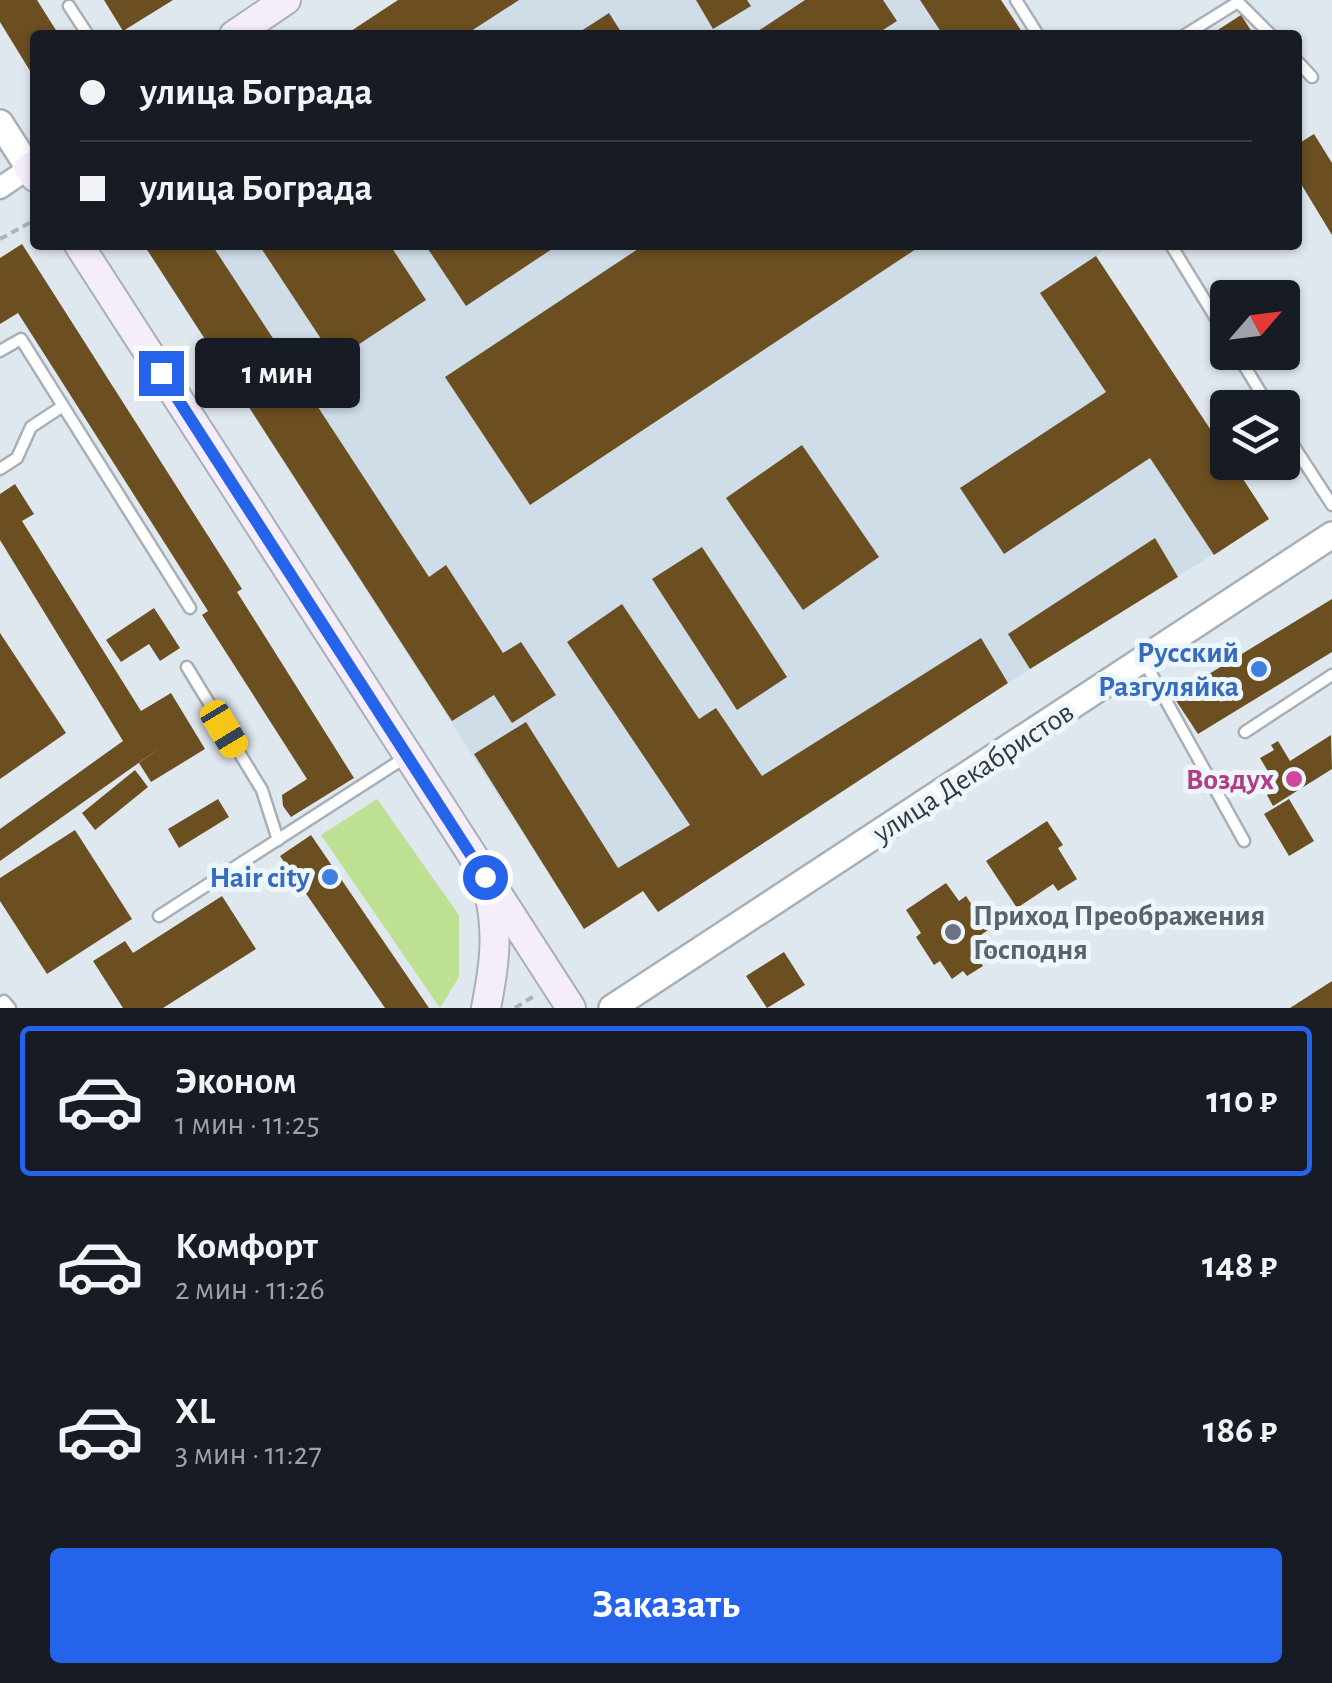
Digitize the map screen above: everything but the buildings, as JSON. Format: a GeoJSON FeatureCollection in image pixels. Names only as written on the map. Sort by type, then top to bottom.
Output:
{"type":"FeatureCollection","features":[{"type":"Feature","properties":{"kind":"main road"},"geometry":{"type":"LineString","coordinates":[[241,30],[286,0]]}},
{"type":"Feature","properties":{"kind":"main road"},"geometry":{"type":"LineString","coordinates":[[81,250],[572,1008]]}},
{"type":"Feature","properties":{"kind":"main road"},"geometry":{"type":"LineString","coordinates":[[485,877],[496,923],[496,955],[486,1008]]}},
{"type":"Feature","properties":{"kind":"street"},"geometry":{"type":"LineString","coordinates":[[0,123],[30,166]]}},
{"type":"Feature","properties":{"kind":"street"},"geometry":{"type":"LineString","coordinates":[[0,188],[30,172]]}},
{"type":"Feature","properties":{"kind":"street","name":"улица Декабристов"},"geometry":{"type":"LineString","coordinates":[[612,1008],[1332,535]]}},
{"type":"Feature","properties":{"kind":"lane"},"geometry":{"type":"LineString","coordinates":[[1016,0],[1035,30]]}},
{"type":"Feature","properties":{"kind":"lane"},"geometry":{"type":"LineString","coordinates":[[71,2],[85,30]]}},
{"type":"Feature","properties":{"kind":"lane"},"geometry":{"type":"LineString","coordinates":[[1193,30],[1238,2],[1266,30]]}},
{"type":"Feature","properties":{"kind":"lane"},"geometry":{"type":"LineString","coordinates":[[1302,66],[1312,77]]}},
{"type":"Feature","properties":{"kind":"lane"},"geometry":{"type":"LineString","coordinates":[[1174,250],[1210,309]]}},
{"type":"Feature","properties":{"kind":"lane"},"geometry":{"type":"LineString","coordinates":[[0,352],[21,339],[190,608]]}},
{"type":"Feature","properties":{"kind":"lane"},"geometry":{"type":"LineString","coordinates":[[0,469],[16,458],[31,427],[63,406]]}},
{"type":"Feature","properties":{"kind":"lane"},"geometry":{"type":"LineString","coordinates":[[1300,456],[1332,505]]}},
{"type":"Feature","properties":{"kind":"lane"},"geometry":{"type":"LineString","coordinates":[[1144,660],[1244,841]]}},
{"type":"Feature","properties":{"kind":"lane"},"geometry":{"type":"LineString","coordinates":[[186,667],[262,790],[278,840]]}},
{"type":"Feature","properties":{"kind":"lane"},"geometry":{"type":"LineString","coordinates":[[1245,732],[1332,675]]}},
{"type":"Feature","properties":{"kind":"lane"},"geometry":{"type":"LineString","coordinates":[[159,916],[407,756]]}},
{"type":"Feature","properties":{"kind":"lane"},"geometry":{"type":"LineString","coordinates":[[0,1005],[4,1001],[10,1008]]}},
{"type":"Feature","properties":{"kind":"path"},"geometry":{"type":"LineString","coordinates":[[0,240],[30,222]]}},
{"type":"Feature","properties":{"kind":"path"},"geometry":{"type":"LineString","coordinates":[[515,1008],[534,996]]}},
{"type":"Feature","properties":{"kind":"shaded area"},"geometry":{"type":"Polygon","coordinates":[[[398,0],[1001,0],[1021,30],[353,30],[398,0]]]}},
{"type":"Feature","properties":{"kind":"shaded area"},"geometry":{"type":"Polygon","coordinates":[[[147,250],[1104,250],[1096,256],[1210,434],[1210,480],[1243,480],[1269,519],[1030,669],[658,912],[643,891],[584,929],[147,250]]]}},
{"type":"Feature","properties":{"kind":"green space"},"geometry":{"type":"Polygon","coordinates":[[[377,799],[459,915],[459,977],[440,1008],[321,835],[377,799]]]}},
{"type":"Feature","properties":{"kind":"place","name":"Русский Разгуляйка"},"geometry":{"type":"Point","coordinates":[1259,669]}},
{"type":"Feature","properties":{"kind":"place","name":"Воздух"},"geometry":{"type":"Point","coordinates":[1294,779]}},
{"type":"Feature","properties":{"kind":"place","name":"Hair city"},"geometry":{"type":"Point","coordinates":[330,877]}},
{"type":"Feature","properties":{"kind":"place","name":"Приход Преображения Господня"},"geometry":{"type":"Point","coordinates":[953,932]}},
{"type":"Feature","properties":{"kind":"route"},"geometry":{"type":"LineString","coordinates":[[161,373],[485,877]]}}]}
